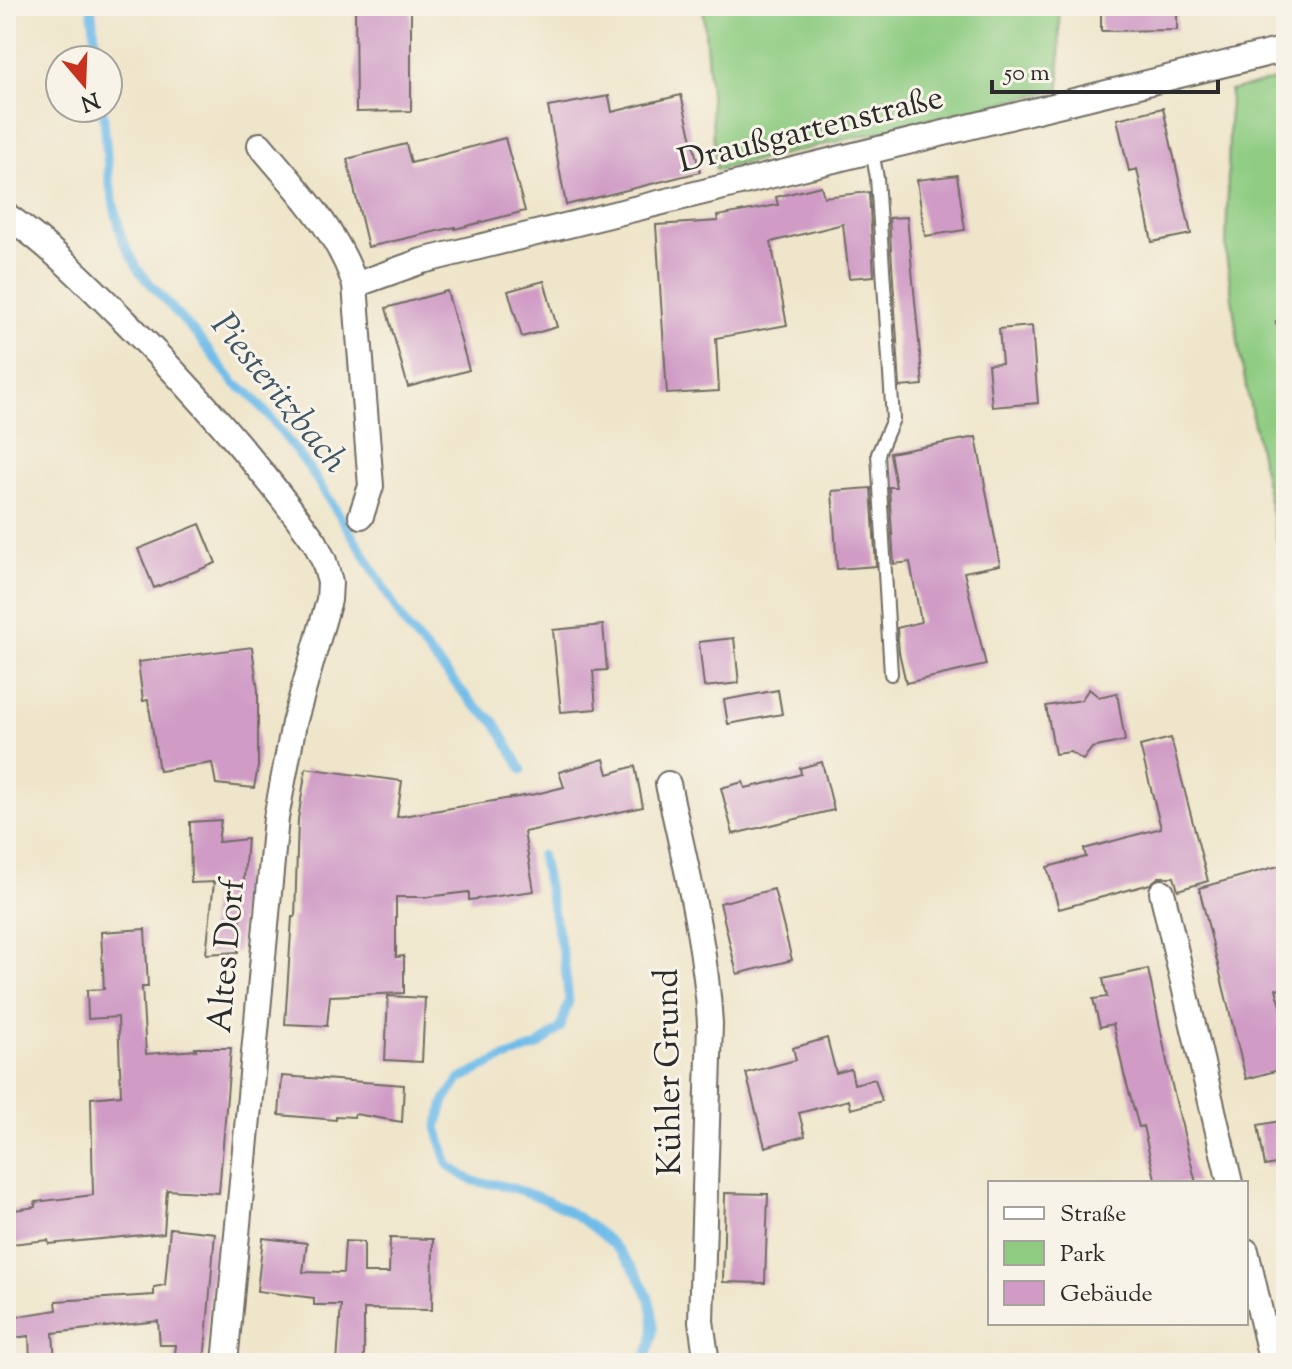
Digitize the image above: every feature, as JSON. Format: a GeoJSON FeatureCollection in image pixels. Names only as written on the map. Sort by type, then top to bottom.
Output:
{"type":"FeatureCollection","features":[{"type":"Feature","properties":{"kind":"street","name":"Draußgartenstraße"},"geometry":{"type":"LineString","coordinates":[[355,285],[422,261],[1286,49]]}},
{"type":"Feature","properties":{"kind":"street"},"geometry":{"type":"LineString","coordinates":[[260,145],[333,238],[348,261],[355,285],[371,486],[361,516]]}},
{"type":"Feature","properties":{"kind":"street","name":"Altes Dorf"},"geometry":{"type":"LineString","coordinates":[[6,215],[79,275],[198,396],[277,488],[315,542],[330,582],[329,600],[294,723],[276,818],[225,1363]]}},
{"type":"Feature","properties":{"kind":"street","name":"Kühler Grund"},"geometry":{"type":"LineString","coordinates":[[668,784],[708,987],[710,1024],[701,1321],[707,1363]]}},
{"type":"Feature","properties":{"kind":"street"},"geometry":{"type":"LineString","coordinates":[[1162,892],[1230,1181]]}},
{"type":"Feature","properties":{"kind":"street"},"geometry":{"type":"LineString","coordinates":[[1248,1260],[1272,1363]]}},
{"type":"Feature","properties":{"kind":"lane"},"geometry":{"type":"LineString","coordinates":[[872,151],[877,178],[893,419],[878,454],[891,674]]}},
{"type":"Feature","properties":{"kind":"path"},"geometry":{"type":"LineString","coordinates":[[1275,323],[1286,321]]}},
{"type":"Feature","properties":{"kind":"green space"},"geometry":{"type":"Polygon","coordinates":[[[703,6],[1059,6],[1060,89],[716,170],[703,6]]]}},
{"type":"Feature","properties":{"kind":"green space"},"geometry":{"type":"Polygon","coordinates":[[[1286,77],[1286,584],[1240,356],[1226,254],[1230,91],[1286,77]]]}},
{"type":"Feature","properties":{"kind":"building"},"geometry":{"type":"Polygon","coordinates":[[[355,6],[411,6],[411,111],[356,112],[355,6]]]}},
{"type":"Feature","properties":{"kind":"building"},"geometry":{"type":"Polygon","coordinates":[[[1101,6],[1177,6],[1177,30],[1101,31],[1101,6]]]}},
{"type":"Feature","properties":{"kind":"building"},"geometry":{"type":"Polygon","coordinates":[[[681,95],[700,172],[566,205],[548,107],[609,96],[612,112],[681,95]]]}},
{"type":"Feature","properties":{"kind":"building"},"geometry":{"type":"Polygon","coordinates":[[[1163,108],[1191,234],[1152,242],[1137,169],[1129,171],[1117,119],[1163,108]]]}},
{"type":"Feature","properties":{"kind":"building"},"geometry":{"type":"Polygon","coordinates":[[[505,138],[525,211],[368,247],[347,159],[406,144],[411,163],[505,138]]]}},
{"type":"Feature","properties":{"kind":"building"},"geometry":{"type":"Polygon","coordinates":[[[957,175],[965,230],[925,236],[917,180],[957,175]]]}},
{"type":"Feature","properties":{"kind":"building"},"geometry":{"type":"Polygon","coordinates":[[[821,186],[824,197],[869,192],[874,276],[849,278],[843,224],[771,242],[787,325],[716,338],[719,391],[667,394],[656,225],[718,221],[717,216],[778,205],[776,197],[821,186]]]}},
{"type":"Feature","properties":{"kind":"building"},"geometry":{"type":"Polygon","coordinates":[[[907,217],[923,385],[900,387],[889,218],[907,217]]]}},
{"type":"Feature","properties":{"kind":"building"},"geometry":{"type":"Polygon","coordinates":[[[544,281],[557,327],[522,337],[508,291],[544,281]]]}},
{"type":"Feature","properties":{"kind":"building"},"geometry":{"type":"Polygon","coordinates":[[[447,291],[469,370],[408,387],[386,308],[447,291]]]}},
{"type":"Feature","properties":{"kind":"building"},"geometry":{"type":"Polygon","coordinates":[[[1032,326],[1038,403],[992,407],[988,364],[1002,363],[999,329],[1032,326]]]}},
{"type":"Feature","properties":{"kind":"building"},"geometry":{"type":"Polygon","coordinates":[[[976,437],[1000,565],[964,572],[986,665],[906,683],[897,628],[921,622],[910,562],[894,564],[889,487],[896,487],[890,453],[976,437]]]}},
{"type":"Feature","properties":{"kind":"building"},"geometry":{"type":"Polygon","coordinates":[[[871,488],[876,566],[837,569],[832,491],[871,488]]]}},
{"type":"Feature","properties":{"kind":"building"},"geometry":{"type":"Polygon","coordinates":[[[200,524],[216,563],[154,588],[138,549],[200,524]]]}},
{"type":"Feature","properties":{"kind":"building"},"geometry":{"type":"Polygon","coordinates":[[[603,625],[607,670],[593,671],[596,709],[561,712],[553,630],[603,625]]]}},
{"type":"Feature","properties":{"kind":"building"},"geometry":{"type":"Polygon","coordinates":[[[734,638],[739,683],[704,687],[699,642],[734,638]]]}},
{"type":"Feature","properties":{"kind":"building"},"geometry":{"type":"Polygon","coordinates":[[[252,647],[258,691],[258,767],[254,788],[216,784],[212,763],[159,771],[148,700],[143,701],[138,662],[252,647]]]}},
{"type":"Feature","properties":{"kind":"building"},"geometry":{"type":"Polygon","coordinates":[[[1089,689],[1099,697],[1117,693],[1125,741],[1092,748],[1083,760],[1070,752],[1055,754],[1046,706],[1081,700],[1089,689]]]}},
{"type":"Feature","properties":{"kind":"building"},"geometry":{"type":"Polygon","coordinates":[[[778,690],[782,714],[728,724],[724,700],[778,690]]]}},
{"type":"Feature","properties":{"kind":"building"},"geometry":{"type":"Polygon","coordinates":[[[1171,738],[1208,881],[1178,890],[1174,877],[1159,877],[1150,884],[1059,909],[1047,867],[1086,857],[1084,849],[1161,828],[1140,746],[1171,738]]]}},
{"type":"Feature","properties":{"kind":"building"},"geometry":{"type":"Polygon","coordinates":[[[604,759],[608,774],[635,766],[643,807],[524,832],[534,891],[469,900],[469,892],[396,897],[396,957],[404,956],[404,993],[330,996],[327,1026],[285,1024],[292,917],[295,917],[298,819],[306,768],[402,781],[397,817],[564,787],[559,772],[604,759]]]}},
{"type":"Feature","properties":{"kind":"building"},"geometry":{"type":"Polygon","coordinates":[[[822,762],[834,810],[733,834],[721,788],[743,782],[745,788],[773,782],[801,774],[800,768],[822,762]]]}},
{"type":"Feature","properties":{"kind":"building"},"geometry":{"type":"Polygon","coordinates":[[[221,820],[218,842],[247,839],[238,952],[206,954],[214,882],[191,883],[190,822],[221,820]]]}},
{"type":"Feature","properties":{"kind":"building"},"geometry":{"type":"Polygon","coordinates":[[[1282,865],[1286,878],[1286,988],[1276,989],[1286,1023],[1279,1026],[1286,1068],[1246,1079],[1199,888],[1282,865]]]}},
{"type":"Feature","properties":{"kind":"building"},"geometry":{"type":"Polygon","coordinates":[[[774,889],[792,960],[737,974],[720,903],[774,889]]]}},
{"type":"Feature","properties":{"kind":"building"},"geometry":{"type":"Polygon","coordinates":[[[145,929],[148,987],[142,987],[146,1054],[195,1048],[231,1048],[219,1193],[167,1190],[164,1233],[49,1244],[48,1240],[11,1244],[7,1211],[36,1207],[35,1202],[93,1195],[91,1098],[121,1095],[118,1017],[88,1019],[87,990],[104,989],[101,932],[145,929]]]}},
{"type":"Feature","properties":{"kind":"building"},"geometry":{"type":"Polygon","coordinates":[[[1148,969],[1196,1181],[1156,1181],[1143,1126],[1139,1127],[1124,1074],[1113,1024],[1100,1027],[1093,999],[1107,997],[1103,979],[1148,969]]]}},
{"type":"Feature","properties":{"kind":"building"},"geometry":{"type":"Polygon","coordinates":[[[388,996],[425,998],[422,1062],[385,1060],[388,996]]]}},
{"type":"Feature","properties":{"kind":"building"},"geometry":{"type":"Polygon","coordinates":[[[827,1038],[836,1073],[851,1069],[854,1084],[875,1079],[882,1101],[851,1109],[849,1100],[799,1113],[805,1136],[765,1147],[746,1073],[796,1060],[793,1048],[827,1038]]]}},
{"type":"Feature","properties":{"kind":"building"},"geometry":{"type":"Polygon","coordinates":[[[282,1076],[404,1085],[402,1122],[355,1114],[354,1117],[336,1116],[336,1120],[279,1115],[282,1076]]]}},
{"type":"Feature","properties":{"kind":"building"},"geometry":{"type":"Polygon","coordinates":[[[1286,1120],[1286,1162],[1265,1166],[1258,1125],[1286,1120]]]}},
{"type":"Feature","properties":{"kind":"building"},"geometry":{"type":"Polygon","coordinates":[[[725,1193],[768,1194],[765,1283],[723,1282],[725,1193]]]}},
{"type":"Feature","properties":{"kind":"building"},"geometry":{"type":"Polygon","coordinates":[[[170,1228],[215,1233],[204,1363],[174,1363],[176,1345],[160,1345],[158,1321],[53,1333],[55,1363],[30,1363],[29,1336],[6,1339],[6,1318],[57,1310],[56,1301],[154,1295],[154,1287],[165,1285],[170,1228]]]}},
{"type":"Feature","properties":{"kind":"building"},"geometry":{"type":"Polygon","coordinates":[[[263,1238],[307,1243],[303,1272],[343,1273],[345,1241],[364,1242],[364,1273],[389,1273],[390,1238],[433,1239],[432,1310],[364,1309],[364,1363],[337,1363],[341,1305],[314,1305],[314,1298],[257,1291],[263,1238]]]}},
{"type":"Feature","properties":{"kind":"waterway","name":"Piesteritzbach"},"geometry":{"type":"LineString","coordinates":[[91,6],[96,44]]}},
{"type":"Feature","properties":{"kind":"waterway","name":"Piesteritzbach"},"geometry":{"type":"LineString","coordinates":[[104,124],[115,210],[122,239],[139,271],[235,384],[249,393],[269,416],[309,468],[406,626],[473,704],[495,722],[522,770]]}},
{"type":"Feature","properties":{"kind":"waterway","name":"Piesteritzbach"},"geometry":{"type":"LineString","coordinates":[[541,855],[564,960],[569,1001],[560,1028],[538,1046],[460,1079],[445,1100],[437,1127],[448,1165],[461,1174],[474,1181],[500,1185],[546,1200],[585,1222],[619,1251],[633,1268],[651,1306],[653,1335],[642,1363]]}}]}
